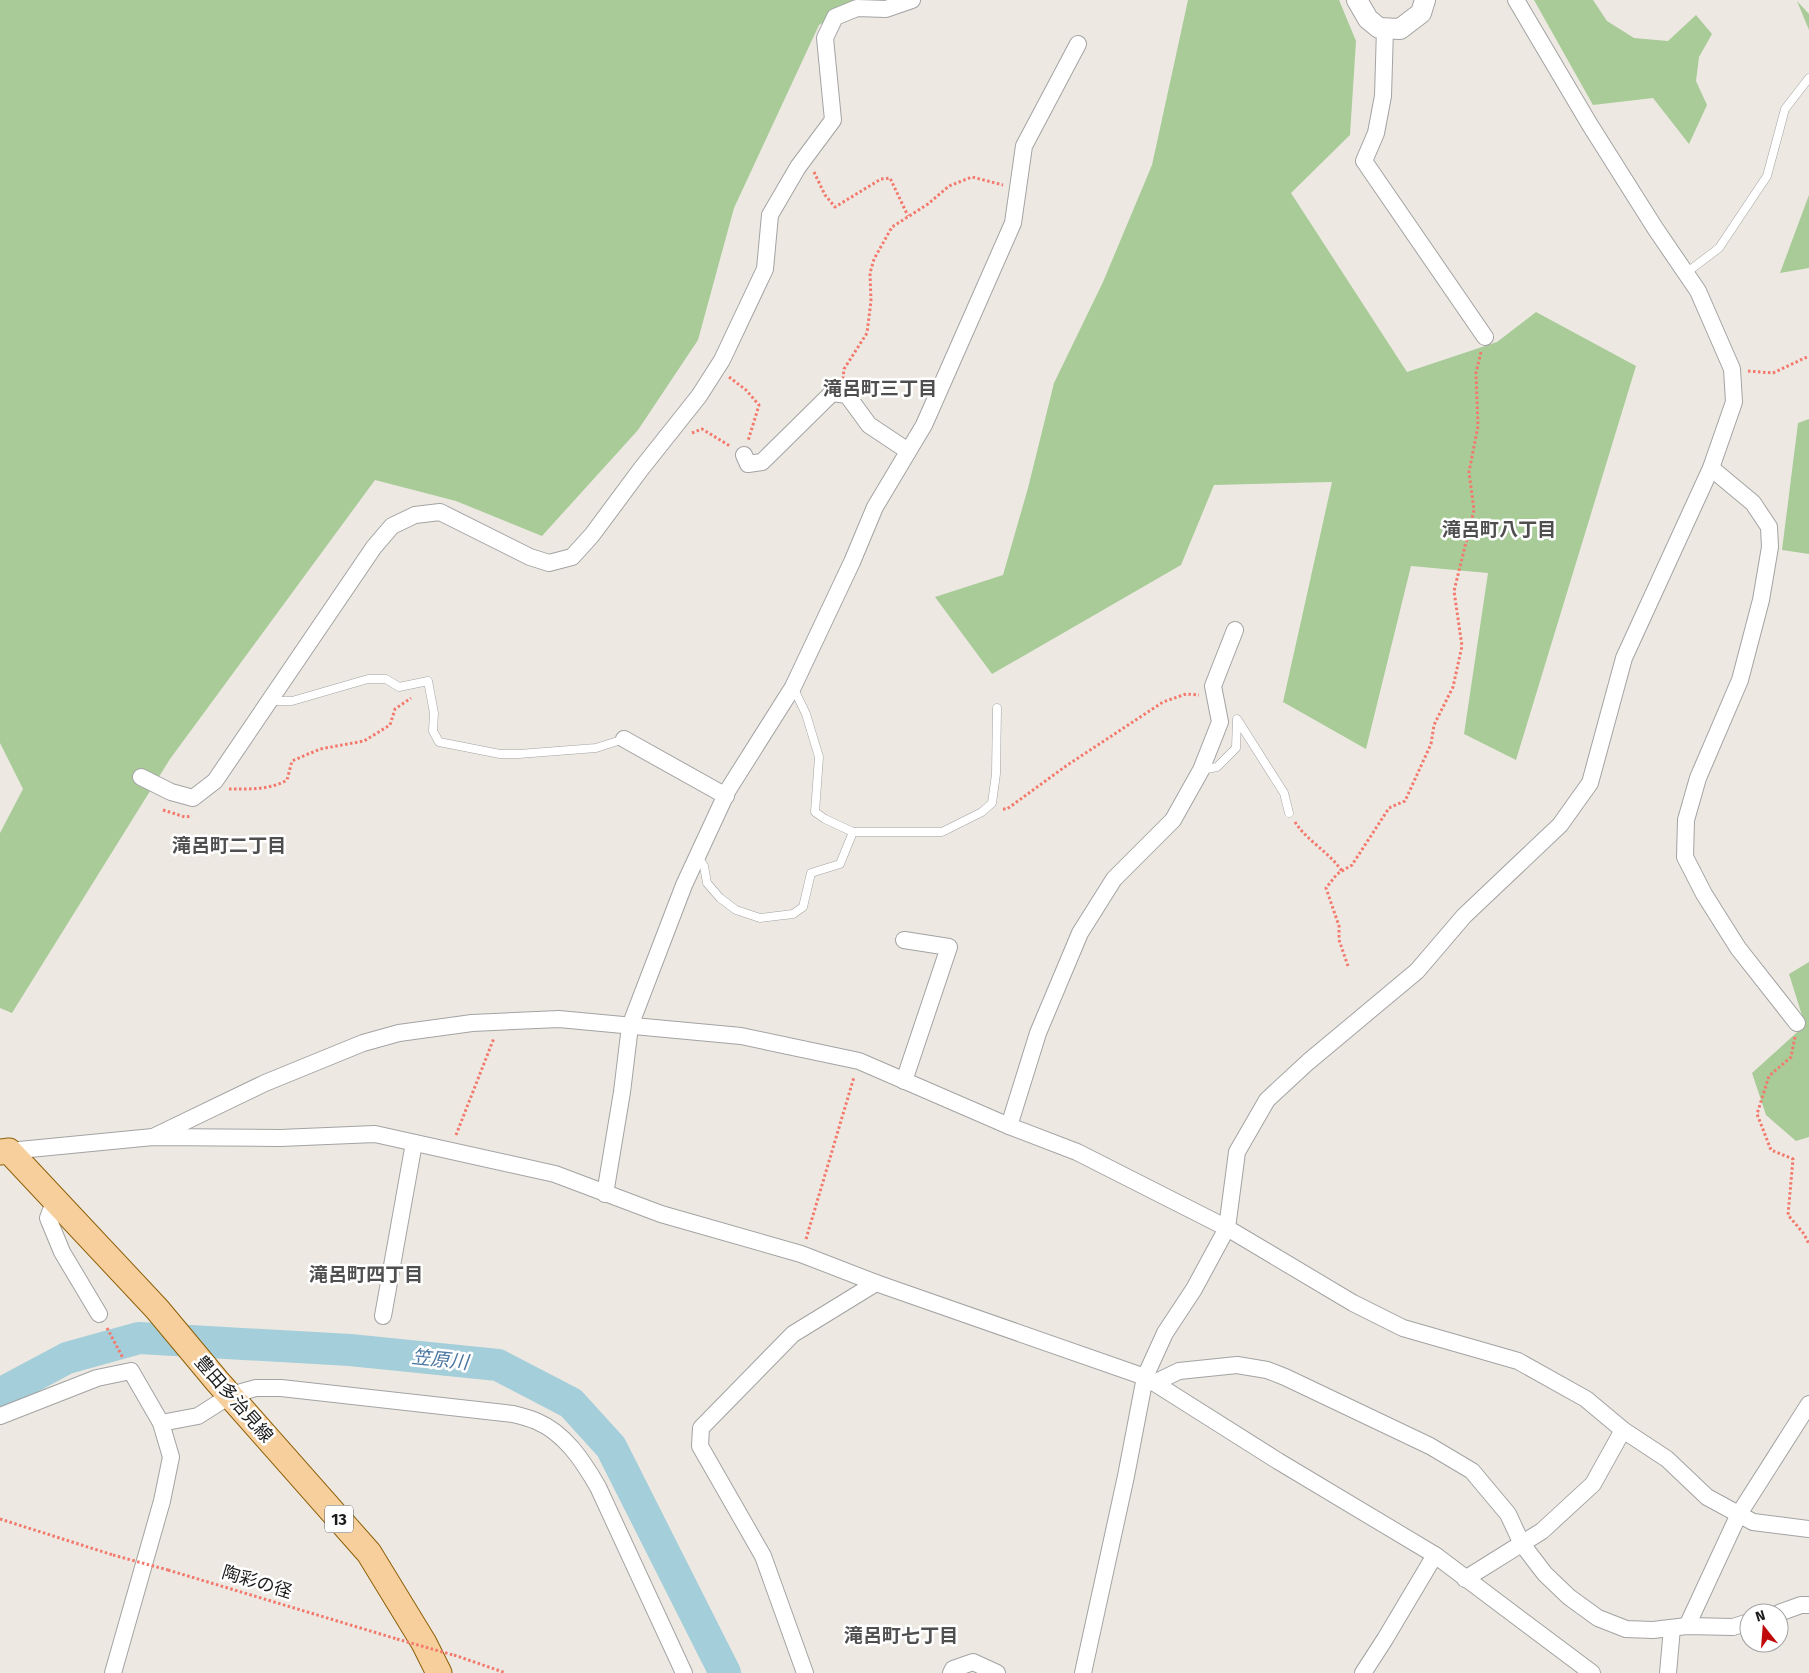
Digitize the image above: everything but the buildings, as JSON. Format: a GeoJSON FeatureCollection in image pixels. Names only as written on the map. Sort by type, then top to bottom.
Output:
{"type":"FeatureCollection","features":[{"type":"Feature","properties":{"kind":"main road","name":"豊田多治見線"},"geometry":{"type":"LineString","coordinates":[[4,1151],[54,1200],[157,1309],[369,1553],[424,1643],[446,1664]]}},
{"type":"Feature","properties":{"kind":"street"},"geometry":{"type":"LineString","coordinates":[[141,777],[171,792],[193,798],[214,781],[374,547],[392,526],[415,515],[440,512],[530,557],[549,562],[572,557],[592,535],[699,396],[722,360],[765,269],[770,215],[803,161],[833,120],[825,38],[836,17],[858,8],[886,9],[912,0]]}},
{"type":"Feature","properties":{"kind":"street"},"geometry":{"type":"LineString","coordinates":[[1357,0],[1368,19],[1379,28],[1385,29],[1400,29],[1421,13],[1425,0]]}},
{"type":"Feature","properties":{"kind":"street"},"geometry":{"type":"LineString","coordinates":[[1083,1673],[1126,1476],[1150,1380],[1165,1333],[1194,1289],[1227,1228],[1238,1152],[1267,1100],[1308,1062],[1417,971],[1464,916],[1560,825],[1590,783],[1624,658],[1711,468],[1734,402],[1732,369],[1698,291],[1590,125],[1516,0]]}},
{"type":"Feature","properties":{"kind":"street"},"geometry":{"type":"LineString","coordinates":[[1385,29],[1383,96],[1376,132],[1364,161],[1485,337]]}},
{"type":"Feature","properties":{"kind":"street"},"geometry":{"type":"LineString","coordinates":[[605,1194],[622,1092],[630,1026],[684,885],[726,796],[793,687],[852,562],[875,507],[924,425],[1013,223],[1024,146],[1078,44]]}},
{"type":"Feature","properties":{"kind":"street"},"geometry":{"type":"LineString","coordinates":[[744,455],[748,464],[762,462],[832,393],[847,395],[869,425],[908,451]]}},
{"type":"Feature","properties":{"kind":"street"},"geometry":{"type":"LineString","coordinates":[[1711,468],[1753,503],[1769,527],[1770,547],[1760,600],[1740,680],[1698,778],[1686,820],[1685,856],[1704,894],[1738,948],[1797,1023]]}},
{"type":"Feature","properties":{"kind":"street"},"geometry":{"type":"LineString","coordinates":[[1010,1126],[1038,1033],[1080,933],[1114,879],[1173,820],[1201,770],[1220,722],[1213,686],[1234,630]]}},
{"type":"Feature","properties":{"kind":"street"},"geometry":{"type":"LineString","coordinates":[[624,739],[726,796]]}},
{"type":"Feature","properties":{"kind":"street"},"geometry":{"type":"LineString","coordinates":[[904,940],[949,947],[904,1081]]}},
{"type":"Feature","properties":{"kind":"street"},"geometry":{"type":"LineString","coordinates":[[153,1137],[265,1083],[363,1043],[399,1033],[472,1022],[559,1019],[741,1036],[859,1061],[1010,1126],[1077,1152],[1227,1228],[1353,1303],[1403,1328],[1518,1361],[1586,1398],[1622,1430],[1667,1458],[1707,1497],[1753,1522],[1809,1529]]}},
{"type":"Feature","properties":{"kind":"street"},"geometry":{"type":"LineString","coordinates":[[4,1151],[153,1137],[280,1138],[375,1134],[555,1174],[662,1214],[802,1254],[876,1283],[1150,1380],[1278,1461],[1435,1555],[1592,1673]]}},
{"type":"Feature","properties":{"kind":"street"},"geometry":{"type":"LineString","coordinates":[[383,1316],[414,1143]]}},
{"type":"Feature","properties":{"kind":"street"},"geometry":{"type":"LineString","coordinates":[[54,1200],[48,1218],[62,1252],[99,1314]]}},
{"type":"Feature","properties":{"kind":"street"},"geometry":{"type":"LineString","coordinates":[[805,1673],[763,1556],[700,1446],[701,1428],[793,1334],[876,1283]]}},
{"type":"Feature","properties":{"kind":"street"},"geometry":{"type":"LineString","coordinates":[[1150,1380],[1179,1371],[1237,1365],[1267,1370],[1285,1377],[1430,1446],[1472,1471],[1508,1514],[1522,1544],[1545,1574],[1569,1597],[1598,1618],[1626,1629],[1653,1630],[1739,1624]]}},
{"type":"Feature","properties":{"kind":"street"},"geometry":{"type":"LineString","coordinates":[[0,1416],[97,1378],[131,1371],[161,1423],[171,1457],[160,1510],[113,1673]]}},
{"type":"Feature","properties":{"kind":"street"},"geometry":{"type":"LineString","coordinates":[[161,1423],[198,1416],[224,1388],[281,1388],[513,1414],[536,1420],[552,1429],[583,1461],[598,1488],[684,1673]]}},
{"type":"Feature","properties":{"kind":"street"},"geometry":{"type":"LineString","coordinates":[[1668,1673],[1679,1627],[1739,1514],[1809,1404]]}},
{"type":"Feature","properties":{"kind":"street"},"geometry":{"type":"LineString","coordinates":[[1466,1579],[1542,1531],[1592,1484],[1622,1430]]}},
{"type":"Feature","properties":{"kind":"street"},"geometry":{"type":"LineString","coordinates":[[1363,1673],[1435,1555]]}},
{"type":"Feature","properties":{"kind":"street"},"geometry":{"type":"LineString","coordinates":[[1789,1610],[1802,1605],[1809,1606]]}},
{"type":"Feature","properties":{"kind":"street"},"geometry":{"type":"LineString","coordinates":[[951,1673],[953,1669],[973,1662],[997,1673]]}},
{"type":"Feature","properties":{"kind":"lane"},"geometry":{"type":"LineString","coordinates":[[1686,273],[1719,248],[1767,176],[1785,109],[1809,78]]}},
{"type":"Feature","properties":{"kind":"lane"},"geometry":{"type":"LineString","coordinates":[[268,702],[292,701],[368,679],[386,679],[400,687],[428,681],[434,713],[433,731],[439,742],[500,754],[520,754],[596,748],[624,739]]}},
{"type":"Feature","properties":{"kind":"lane"},"geometry":{"type":"LineString","coordinates":[[793,687],[806,714],[819,757],[815,812],[825,819],[854,832],[942,832],[982,812],[992,803],[996,774],[997,708]]}},
{"type":"Feature","properties":{"kind":"lane"},"geometry":{"type":"LineString","coordinates":[[1201,770],[1216,767],[1236,748],[1237,719],[1284,793],[1288,813]]}},
{"type":"Feature","properties":{"kind":"lane"},"geometry":{"type":"LineString","coordinates":[[698,855],[704,866],[707,883],[720,898],[736,910],[760,918],[793,914],[803,907],[811,873],[840,864],[854,832]]}},
{"type":"Feature","properties":{"kind":"path"},"geometry":{"type":"LineString","coordinates":[[803,161],[816,173],[825,194],[835,207],[881,179],[890,178],[908,216]]}},
{"type":"Feature","properties":{"kind":"path"},"geometry":{"type":"LineString","coordinates":[[832,393],[842,381],[844,369],[866,334],[871,301],[870,273],[874,258],[892,227],[928,204],[949,186],[972,177],[1017,190]]}},
{"type":"Feature","properties":{"kind":"path"},"geometry":{"type":"LineString","coordinates":[[1348,966],[1339,940],[1339,926],[1326,888],[1337,874],[1352,865],[1389,808],[1405,801],[1431,744],[1434,725],[1453,687],[1462,646],[1454,591],[1474,510],[1469,472],[1478,426],[1476,373],[1485,337]]}},
{"type":"Feature","properties":{"kind":"path"},"geometry":{"type":"LineString","coordinates":[[1732,369],[1773,373],[1809,356]]}},
{"type":"Feature","properties":{"kind":"path"},"geometry":{"type":"LineString","coordinates":[[662,442],[702,429],[744,455],[759,405],[746,390],[717,368]]}},
{"type":"Feature","properties":{"kind":"path"},"geometry":{"type":"LineString","coordinates":[[220,790],[280,785],[287,780],[292,761],[320,749],[364,741],[390,725],[395,709],[414,696],[430,693]]}},
{"type":"Feature","properties":{"kind":"path"},"geometry":{"type":"LineString","coordinates":[[987,807],[1007,809],[1066,766],[1162,702],[1186,694],[1214,695]]}},
{"type":"Feature","properties":{"kind":"path"},"geometry":{"type":"LineString","coordinates":[[163,810],[184,817],[200,815]]}},
{"type":"Feature","properties":{"kind":"path"},"geometry":{"type":"LineString","coordinates":[[1288,813],[1300,830],[1325,850],[1342,871]]}},
{"type":"Feature","properties":{"kind":"path"},"geometry":{"type":"LineString","coordinates":[[449,1151],[500,1021]]}},
{"type":"Feature","properties":{"kind":"path"},"geometry":{"type":"LineString","coordinates":[[1797,1023],[1791,1056],[1769,1076],[1757,1114],[1771,1150],[1794,1159],[1788,1215],[1804,1234],[1809,1244]]}},
{"type":"Feature","properties":{"kind":"path"},"geometry":{"type":"LineString","coordinates":[[802,1254],[859,1061]]}},
{"type":"Feature","properties":{"kind":"path"},"geometry":{"type":"LineString","coordinates":[[99,1314],[131,1371]]}},
{"type":"Feature","properties":{"kind":"path","name":"陶彩の径"},"geometry":{"type":"LineString","coordinates":[[0,1519],[113,1555],[397,1639],[446,1664],[506,1673]]}},
{"type":"Feature","properties":{"kind":"green space"},"geometry":{"type":"Polygon","coordinates":[[[0,0],[862,0],[819,25],[734,208],[698,340],[638,430],[542,536],[456,501],[375,480],[170,759],[12,1013],[0,1008],[0,833],[23,789],[0,743],[0,0]]]}},
{"type":"Feature","properties":{"kind":"green space"},"geometry":{"type":"Polygon","coordinates":[[[1188,0],[1339,0],[1356,41],[1350,135],[1291,193],[1407,372],[1497,342],[1536,312],[1636,366],[1516,760],[1464,734],[1488,573],[1411,566],[1366,749],[1283,702],[1332,482],[1214,485],[1181,565],[992,674],[935,597],[1003,575],[1028,488],[1054,383],[1103,282],[1152,165],[1188,0]]]}},
{"type":"Feature","properties":{"kind":"green space"},"geometry":{"type":"Polygon","coordinates":[[[1534,0],[1593,0],[1607,21],[1634,38],[1668,41],[1696,15],[1712,34],[1699,57],[1696,81],[1707,105],[1689,144],[1653,98],[1593,105],[1534,0]]]}},
{"type":"Feature","properties":{"kind":"green space"},"geometry":{"type":"Polygon","coordinates":[[[1797,1],[1809,14],[1809,30],[1797,1]]]}},
{"type":"Feature","properties":{"kind":"green space"},"geometry":{"type":"Polygon","coordinates":[[[1809,195],[1809,268],[1780,273],[1809,195]]]}},
{"type":"Feature","properties":{"kind":"green space"},"geometry":{"type":"Polygon","coordinates":[[[1809,419],[1809,554],[1782,550],[1798,423],[1809,419]]]}},
{"type":"Feature","properties":{"kind":"green space"},"geometry":{"type":"Polygon","coordinates":[[[1809,962],[1809,1137],[1796,1141],[1766,1115],[1752,1073],[1805,1025],[1789,974],[1809,962]]]}},
{"type":"Feature","properties":{"kind":"waterway","name":"笠原川"},"geometry":{"type":"LineString","coordinates":[[0,1394],[67,1358],[139,1338],[350,1350],[498,1365],[571,1403],[611,1447],[725,1673]]}},
{"type":"Feature","properties":{"kind":"district","name":"滝呂町三丁目"},"geometry":{"type":"Point","coordinates":[880,388]}},
{"type":"Feature","properties":{"kind":"district","name":"滝呂町八丁目"},"geometry":{"type":"Point","coordinates":[1499,529]}},
{"type":"Feature","properties":{"kind":"district","name":"滝呂町二丁目"},"geometry":{"type":"Point","coordinates":[229,845]}},
{"type":"Feature","properties":{"kind":"district","name":"滝呂町四丁目"},"geometry":{"type":"Point","coordinates":[366,1274]}},
{"type":"Feature","properties":{"kind":"district","name":"滝呂町七丁目"},"geometry":{"type":"Point","coordinates":[901,1635]}}]}
